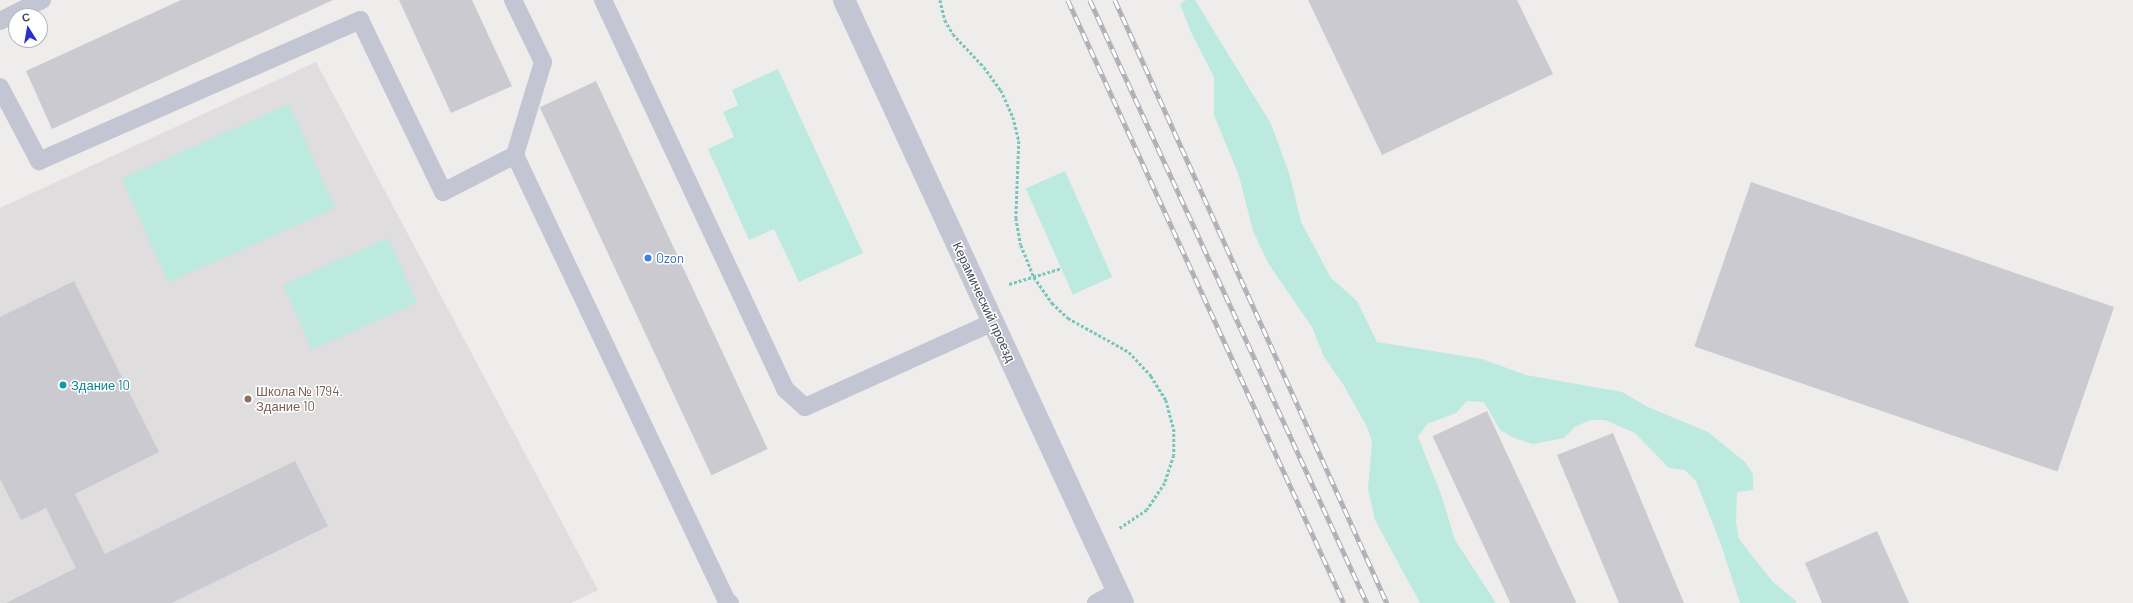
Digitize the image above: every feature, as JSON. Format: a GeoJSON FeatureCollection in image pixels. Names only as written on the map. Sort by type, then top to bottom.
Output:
{"type":"FeatureCollection","features":[{"type":"Feature","properties":{"kind":"street","name":"Керамический проезд"},"geometry":{"type":"LineString","coordinates":[[844,0],[1121,597]]}},
{"type":"Feature","properties":{"kind":"lane"},"geometry":{"type":"LineString","coordinates":[[0,21],[42,0]]}},
{"type":"Feature","properties":{"kind":"lane"},"geometry":{"type":"LineString","coordinates":[[603,0],[785,389],[805,407],[993,322]]}},
{"type":"Feature","properties":{"kind":"lane"},"geometry":{"type":"LineString","coordinates":[[518,2],[542,62],[515,155],[727,603]]}},
{"type":"Feature","properties":{"kind":"lane"},"geometry":{"type":"LineString","coordinates":[[0,87],[39,161],[360,20],[443,192],[515,155]]}},
{"type":"Feature","properties":{"kind":"lane"},"geometry":{"type":"LineString","coordinates":[[1096,603],[1121,597]]}},
{"type":"Feature","properties":{"kind":"path"},"geometry":{"type":"LineString","coordinates":[[940,0],[945,20],[953,34],[1001,90],[1013,117],[1019,141],[1016,218],[1021,246],[1034,277],[1052,303],[1068,318],[1129,352],[1151,376],[1166,400],[1174,429],[1174,455],[1165,483],[1147,510],[1119,529]]}},
{"type":"Feature","properties":{"kind":"path"},"geometry":{"type":"LineString","coordinates":[[1009,284],[1062,268]]}},
{"type":"Feature","properties":{"kind":"shaded area","name":"Школа № 1794. Здание 10"},"geometry":{"type":"Polygon","coordinates":[[[316,62],[598,590],[571,603],[0,603],[0,208],[316,62]]]}},
{"type":"Feature","properties":{"kind":"green space"},"geometry":{"type":"Polygon","coordinates":[[[1186,0],[1195,0],[1271,124],[1290,176],[1301,222],[1331,278],[1357,301],[1377,342],[1482,359],[1526,375],[1622,392],[1648,407],[1708,432],[1745,462],[1753,474],[1753,490],[1737,492],[1736,523],[1739,539],[1772,581],[1796,601],[1796,603],[1740,603],[1720,542],[1696,481],[1685,470],[1669,468],[1635,433],[1605,420],[1590,420],[1575,427],[1564,438],[1533,444],[1514,438],[1500,430],[1484,402],[1467,401],[1456,413],[1427,424],[1418,437],[1441,494],[1455,540],[1496,603],[1420,603],[1375,520],[1368,489],[1372,442],[1367,427],[1343,384],[1324,357],[1312,327],[1268,263],[1253,231],[1239,176],[1214,115],[1214,77],[1191,32],[1180,4],[1186,0]]]}},
{"type":"Feature","properties":{"kind":"green space"},"geometry":{"type":"Polygon","coordinates":[[[778,69],[863,253],[799,282],[774,229],[749,240],[708,149],[734,137],[723,112],[738,105],[732,90],[778,69]]]}},
{"type":"Feature","properties":{"kind":"green space"},"geometry":{"type":"Polygon","coordinates":[[[289,104],[335,208],[168,283],[122,178],[289,104]]]}},
{"type":"Feature","properties":{"kind":"green space"},"geometry":{"type":"Polygon","coordinates":[[[1065,171],[1112,277],[1073,294],[1026,188],[1065,171]]]}},
{"type":"Feature","properties":{"kind":"green space"},"geometry":{"type":"Polygon","coordinates":[[[388,238],[417,303],[312,350],[283,285],[388,238]]]}},
{"type":"Feature","properties":{"kind":"building"},"geometry":{"type":"Polygon","coordinates":[[[181,0],[333,0],[52,129],[26,71],[181,0]]]}},
{"type":"Feature","properties":{"kind":"building"},"geometry":{"type":"Polygon","coordinates":[[[399,0],[472,0],[512,86],[451,113],[399,0]]]}},
{"type":"Feature","properties":{"kind":"building"},"geometry":{"type":"Polygon","coordinates":[[[1308,0],[1517,0],[1553,74],[1382,155],[1308,0]]]}},
{"type":"Feature","properties":{"kind":"building"},"geometry":{"type":"Polygon","coordinates":[[[596,81],[768,449],[711,475],[540,107],[596,81]]]}},
{"type":"Feature","properties":{"kind":"building"},"geometry":{"type":"Polygon","coordinates":[[[1751,182],[2114,307],[2057,472],[1694,347],[1751,182]]]}},
{"type":"Feature","properties":{"kind":"building","name":"Здание 10"},"geometry":{"type":"Polygon","coordinates":[[[74,281],[159,452],[75,494],[105,554],[295,461],[328,526],[172,603],[6,603],[76,568],[46,508],[21,520],[0,479],[0,317],[74,281]]]}},
{"type":"Feature","properties":{"kind":"building"},"geometry":{"type":"Polygon","coordinates":[[[1487,411],[1576,602],[1510,603],[1433,436],[1487,411]]]}},
{"type":"Feature","properties":{"kind":"building"},"geometry":{"type":"Polygon","coordinates":[[[1613,433],[1684,603],[1619,603],[1557,455],[1613,433]]]}},
{"type":"Feature","properties":{"kind":"building"},"geometry":{"type":"Polygon","coordinates":[[[1877,531],[1909,603],[1822,603],[1805,563],[1877,531]]]}},
{"type":"Feature","properties":{"kind":"railway"},"geometry":{"type":"LineString","coordinates":[[1068,0],[1344,603]]}},
{"type":"Feature","properties":{"kind":"railway"},"geometry":{"type":"LineString","coordinates":[[1090,0],[1367,603]]}},
{"type":"Feature","properties":{"kind":"railway"},"geometry":{"type":"LineString","coordinates":[[1115,0],[1387,603]]}},
{"type":"Feature","properties":{"kind":"place","name":"Ozon"},"geometry":{"type":"Point","coordinates":[648,258]}},
{"type":"Feature","properties":{"kind":"place","name":"Здание 10"},"geometry":{"type":"Point","coordinates":[63,385]}},
{"type":"Feature","properties":{"kind":"place","name":"Школа № 1794. Здание 10"},"geometry":{"type":"Point","coordinates":[248,399]}}]}
